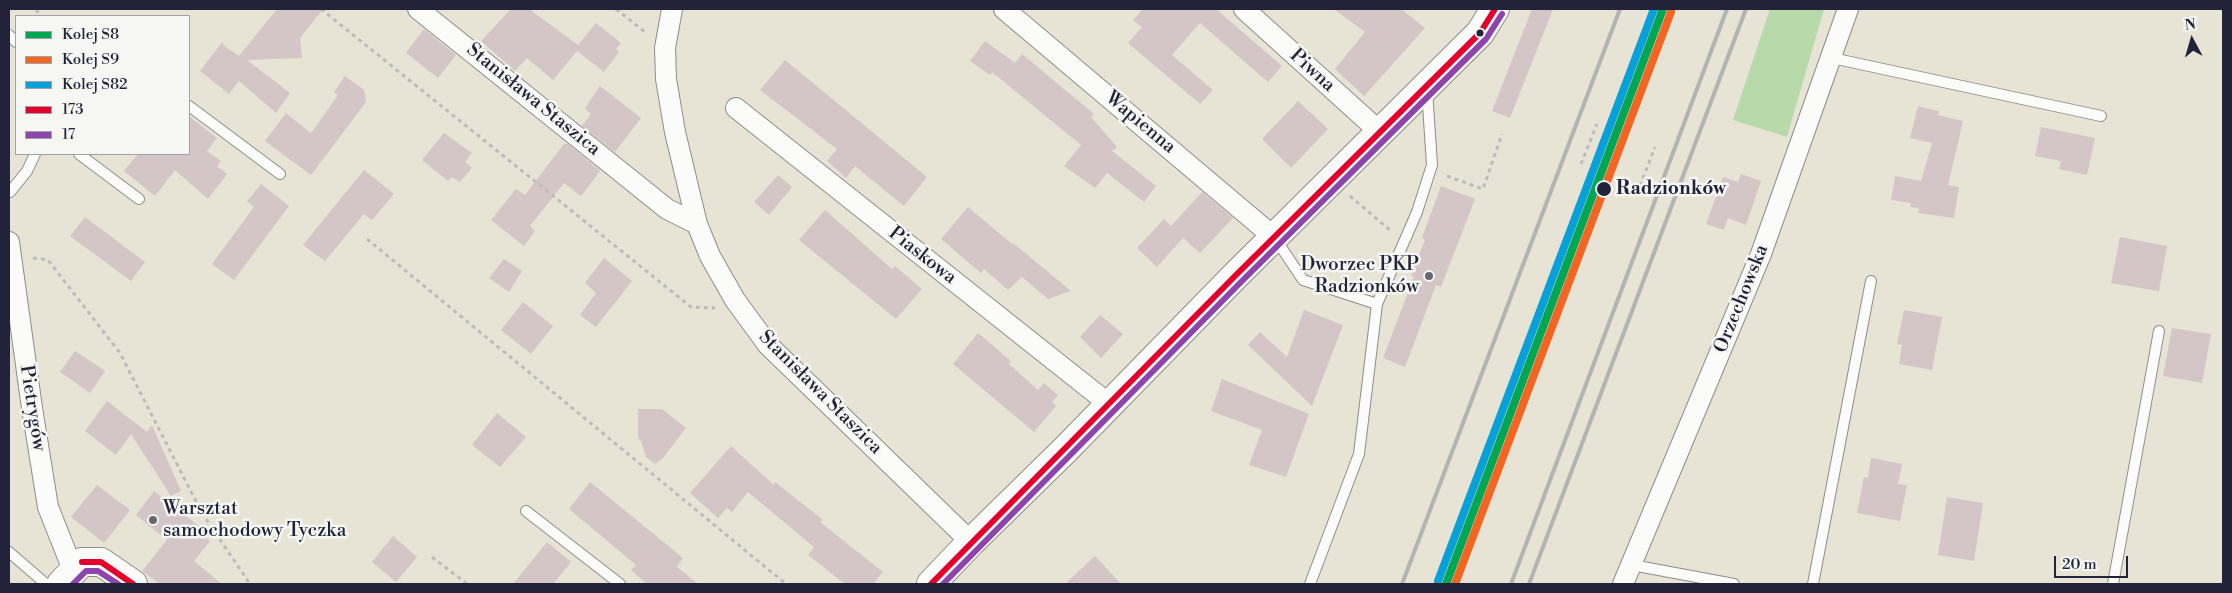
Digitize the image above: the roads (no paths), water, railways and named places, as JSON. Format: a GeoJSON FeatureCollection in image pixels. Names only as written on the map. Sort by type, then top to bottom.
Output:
{"type":"FeatureCollection","features":[{"type":"Feature","properties":{"kind":"street","name":"Stanisława Staszica"},"geometry":{"type":"LineString","coordinates":[[418,9],[667,209],[697,224]]}},
{"type":"Feature","properties":{"kind":"street","name":"Stanisława Staszica"},"geometry":{"type":"LineString","coordinates":[[672,9],[665,48],[666,79],[675,132],[697,224],[710,256],[734,300],[768,345],[971,542]]}},
{"type":"Feature","properties":{"kind":"street","name":"Wapienna"},"geometry":{"type":"LineString","coordinates":[[1004,9],[1275,238]]}},
{"type":"Feature","properties":{"kind":"street","name":"Piwna"},"geometry":{"type":"LineString","coordinates":[[1244,9],[1380,132]]}},
{"type":"Feature","properties":{"kind":"street"},"geometry":{"type":"LineString","coordinates":[[931,584],[1480,33],[1495,9]]}},
{"type":"Feature","properties":{"kind":"street","name":"Orzechowska"},"geometry":{"type":"LineString","coordinates":[[1623,584],[1761,254],[1848,9]]}},
{"type":"Feature","properties":{"kind":"street","name":"Piaskowa"},"geometry":{"type":"LineString","coordinates":[[736,108],[1109,404]]}},
{"type":"Feature","properties":{"kind":"street","name":"Pietrygów"},"geometry":{"type":"LineString","coordinates":[[10,248],[48,507],[72,572]]}},
{"type":"Feature","properties":{"kind":"street"},"geometry":{"type":"LineString","coordinates":[[72,572],[101,562],[133,584]]}},
{"type":"Feature","properties":{"kind":"lane"},"geometry":{"type":"LineString","coordinates":[[1832,58],[2101,116]]}},
{"type":"Feature","properties":{"kind":"lane"},"geometry":{"type":"LineString","coordinates":[[1310,584],[1359,454],[1377,304],[1417,212],[1432,165],[1427,87]]}},
{"type":"Feature","properties":{"kind":"lane"},"geometry":{"type":"LineString","coordinates":[[190,107],[280,174]]}},
{"type":"Feature","properties":{"kind":"lane"},"geometry":{"type":"LineString","coordinates":[[10,192],[27,171],[35,155]]}},
{"type":"Feature","properties":{"kind":"lane"},"geometry":{"type":"LineString","coordinates":[[81,155],[139,199]]}},
{"type":"Feature","properties":{"kind":"lane"},"geometry":{"type":"LineString","coordinates":[[1275,238],[1303,280],[1377,304]]}},
{"type":"Feature","properties":{"kind":"lane"},"geometry":{"type":"LineString","coordinates":[[1813,584],[1871,282]]}},
{"type":"Feature","properties":{"kind":"lane"},"geometry":{"type":"LineString","coordinates":[[2113,584],[2159,331]]}},
{"type":"Feature","properties":{"kind":"lane"},"geometry":{"type":"LineString","coordinates":[[526,511],[620,584]]}},
{"type":"Feature","properties":{"kind":"lane"},"geometry":{"type":"LineString","coordinates":[[9,552],[46,584]]}},
{"type":"Feature","properties":{"kind":"lane"},"geometry":{"type":"LineString","coordinates":[[1632,565],[1734,584]]}},
{"type":"Feature","properties":{"kind":"railway"},"geometry":{"type":"LineString","coordinates":[[1402,584],[1620,9]]}},
{"type":"Feature","properties":{"kind":"railway"},"geometry":{"type":"LineString","coordinates":[[1511,584],[1727,9]]}},
{"type":"Feature","properties":{"kind":"railway"},"geometry":{"type":"LineString","coordinates":[[1529,584],[1746,9]]}},
{"type":"Feature","properties":{"kind":"rail line","name":"S82"},"geometry":{"type":"LineString","coordinates":[[1438,581],[1654,9]]}},
{"type":"Feature","properties":{"kind":"rail line","name":"S8"},"geometry":{"type":"LineString","coordinates":[[1446,584],[1663,9]]}},
{"type":"Feature","properties":{"kind":"rail line","name":"S9"},"geometry":{"type":"LineString","coordinates":[[1455,584],[1671,12]]}},
{"type":"Feature","properties":{"kind":"place","name":"Radzionków"},"geometry":{"type":"Point","coordinates":[1604,189]}},
{"type":"Feature","properties":{"kind":"place","name":"Dworzec PKP Radzionków"},"geometry":{"type":"Point","coordinates":[1429,276]}},
{"type":"Feature","properties":{"kind":"place","name":"Warsztat samochodowy Tyczka"},"geometry":{"type":"Point","coordinates":[153,520]}}]}
